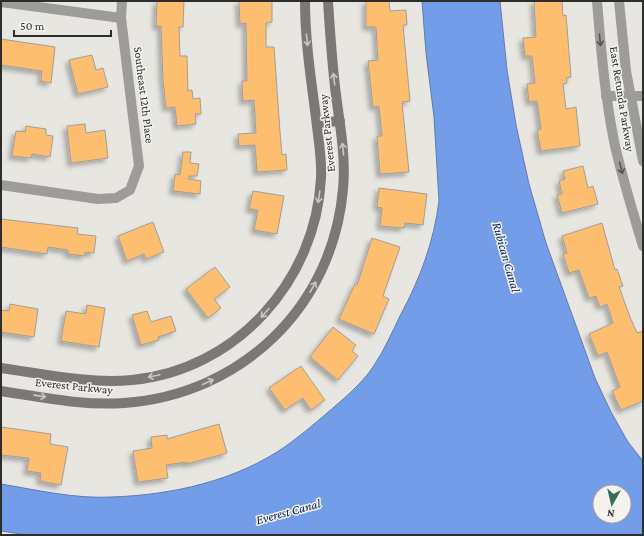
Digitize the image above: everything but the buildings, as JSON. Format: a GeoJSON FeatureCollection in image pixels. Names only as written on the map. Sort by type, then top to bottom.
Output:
{"type":"FeatureCollection","features":[{"type":"Feature","properties":{"kind":"street","name":"Southeast 12th Place"},"geometry":{"type":"LineString","coordinates":[[1,185],[98,199],[116,198],[130,190],[139,166],[121,18],[122,1]]}},
{"type":"Feature","properties":{"kind":"street","name":"Everest Parkway"},"geometry":{"type":"LineString","coordinates":[[1,368],[94,381],[134,380],[166,373],[191,365],[220,351],[234,342],[258,320],[281,294],[291,280],[307,247],[320,195],[321,159],[305,1]]}},
{"type":"Feature","properties":{"kind":"street","name":"Everest Parkway"},"geometry":{"type":"LineString","coordinates":[[1,391],[97,403],[142,402],[199,387],[231,370],[261,349],[288,324],[319,276],[333,241],[342,205],[344,187],[343,151],[333,71],[328,1]]}},
{"type":"Feature","properties":{"kind":"street","name":"East Retunda Parkway"},"geometry":{"type":"LineString","coordinates":[[597,1],[606,96],[615,145],[627,193],[643,246]]}},
{"type":"Feature","properties":{"kind":"street","name":"East Retunda Parkway"},"geometry":{"type":"LineString","coordinates":[[620,1],[630,95],[643,161]]}},
{"type":"Feature","properties":{"kind":"street"},"geometry":{"type":"LineString","coordinates":[[1,2],[121,18]]}},
{"type":"Feature","properties":{"kind":"street"},"geometry":{"type":"LineString","coordinates":[[606,96],[643,96]]}},
{"type":"Feature","properties":{"kind":"street"},"geometry":{"type":"LineString","coordinates":[[317,123],[340,121]]}},
{"type":"Feature","properties":{"kind":"water"},"geometry":{"type":"Polygon","coordinates":[[[422,1],[500,1],[507,70],[516,125],[529,184],[546,243],[595,378],[611,412],[628,442],[643,461],[643,535],[28,535],[1,531],[1,484],[56,494],[84,497],[112,497],[157,493],[203,484],[225,477],[267,458],[286,446],[351,392],[373,367],[388,341],[414,287],[430,245],[439,201],[434,117],[426,53],[422,1]]]}},
{"type":"Feature","properties":{"kind":"water label","name":"Rubican Canal"},"geometry":{"type":"Point","coordinates":[507,257]}},
{"type":"Feature","properties":{"kind":"water label","name":"Everest Canal"},"geometry":{"type":"Point","coordinates":[288,511]}}]}
